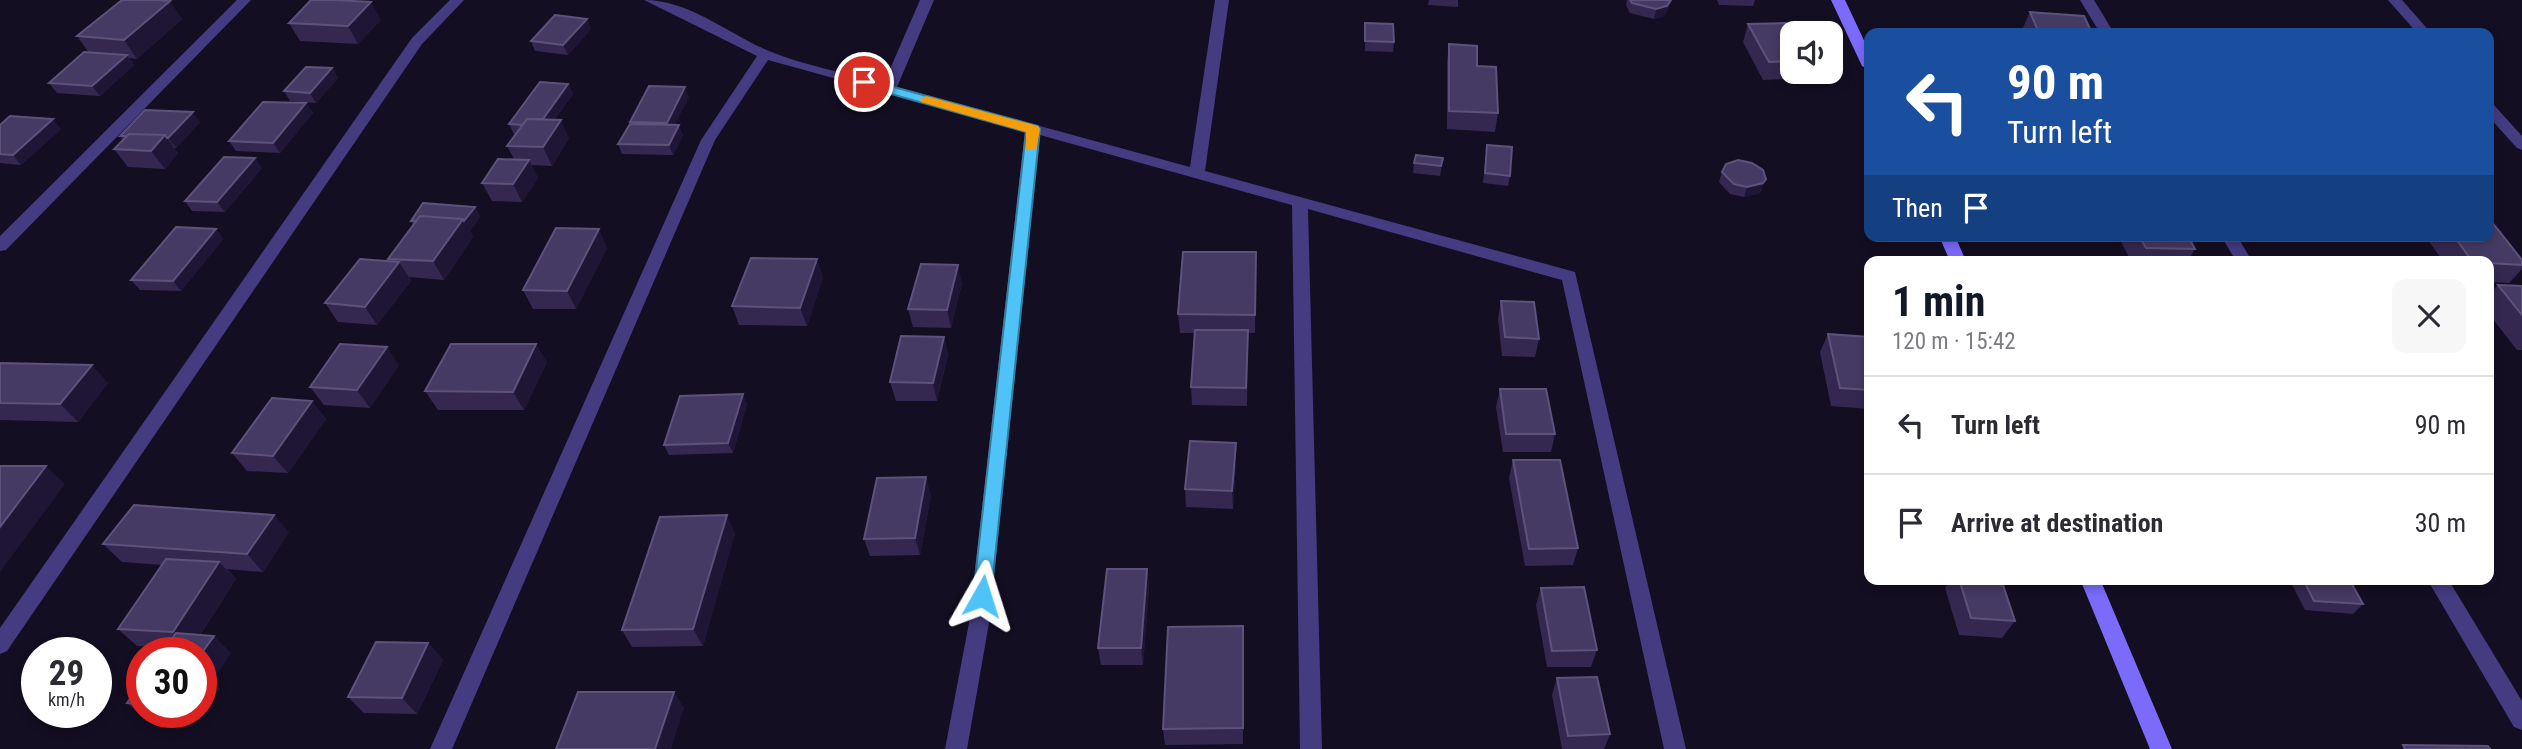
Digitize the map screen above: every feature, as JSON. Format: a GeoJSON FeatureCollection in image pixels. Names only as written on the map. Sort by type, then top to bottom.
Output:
{"type":"FeatureCollection","features":[{"type":"Feature","properties":{"kind":"street"},"geometry":{"type":"LineString","coordinates":[[0,246],[244,0]]}},
{"type":"Feature","properties":{"kind":"street"},"geometry":{"type":"LineString","coordinates":[[0,645],[417,41],[457,0]]}},
{"type":"Feature","properties":{"kind":"street"},"geometry":{"type":"LineString","coordinates":[[651,0],[676,9],[765,55],[1569,276],[1675,749]]}},
{"type":"Feature","properties":{"kind":"street"},"geometry":{"type":"LineString","coordinates":[[889,89],[927,0]]}},
{"type":"Feature","properties":{"kind":"street"},"geometry":{"type":"LineString","coordinates":[[1197,174],[1222,0]]}},
{"type":"Feature","properties":{"kind":"street"},"geometry":{"type":"LineString","coordinates":[[1838,0],[1864,55]]}},
{"type":"Feature","properties":{"kind":"street"},"geometry":{"type":"LineString","coordinates":[[2087,0],[2104,28]]}},
{"type":"Feature","properties":{"kind":"street"},"geometry":{"type":"LineString","coordinates":[[2395,0],[2420,28]]}},
{"type":"Feature","properties":{"kind":"street"},"geometry":{"type":"LineString","coordinates":[[441,749],[708,140],[765,55]]}},
{"type":"Feature","properties":{"kind":"street"},"geometry":{"type":"LineString","coordinates":[[2494,114],[2522,145]]}},
{"type":"Feature","properties":{"kind":"street"},"geometry":{"type":"LineString","coordinates":[[956,749],[979,623],[1033,129]]}},
{"type":"Feature","properties":{"kind":"street"},"geometry":{"type":"LineString","coordinates":[[1300,203],[1311,749]]}},
{"type":"Feature","properties":{"kind":"street"},"geometry":{"type":"LineString","coordinates":[[2093,585],[2161,749]]}},
{"type":"Feature","properties":{"kind":"street"},"geometry":{"type":"LineString","coordinates":[[2441,585],[2522,720]]}},
{"type":"Feature","properties":{"kind":"building"},"geometry":{"type":"Polygon","coordinates":[[[122,0],[170,1],[124,40],[77,36],[122,0]]]}},
{"type":"Feature","properties":{"kind":"building"},"geometry":{"type":"Polygon","coordinates":[[[311,0],[371,2],[348,26],[289,23],[311,0]]]}},
{"type":"Feature","properties":{"kind":"building"},"geometry":{"type":"Polygon","coordinates":[[[1630,0],[1671,0],[1667,6],[1656,9],[1632,3],[1630,0]]]}},
{"type":"Feature","properties":{"kind":"building"},"geometry":{"type":"Polygon","coordinates":[[[2030,12],[2084,16],[2090,28],[2037,28],[2030,12]]]}},
{"type":"Feature","properties":{"kind":"building"},"geometry":{"type":"Polygon","coordinates":[[[555,15],[587,19],[563,45],[531,41],[555,15]]]}},
{"type":"Feature","properties":{"kind":"building"},"geometry":{"type":"Polygon","coordinates":[[[1365,23],[1393,24],[1394,42],[1365,41],[1365,23]]]}},
{"type":"Feature","properties":{"kind":"building"},"geometry":{"type":"Polygon","coordinates":[[[1780,23],[1780,62],[1769,62],[1748,24],[1780,23]]]}},
{"type":"Feature","properties":{"kind":"building"},"geometry":{"type":"Polygon","coordinates":[[[1449,44],[1477,46],[1477,66],[1496,67],[1498,113],[1449,111],[1449,44]]]}},
{"type":"Feature","properties":{"kind":"building"},"geometry":{"type":"Polygon","coordinates":[[[84,52],[127,55],[92,86],[49,83],[84,52]]]}},
{"type":"Feature","properties":{"kind":"building"},"geometry":{"type":"Polygon","coordinates":[[[306,67],[332,68],[310,93],[284,91],[306,67]]]}},
{"type":"Feature","properties":{"kind":"building"},"geometry":{"type":"Polygon","coordinates":[[[540,82],[568,84],[543,119],[527,119],[522,125],[509,124],[540,82]]]}},
{"type":"Feature","properties":{"kind":"building"},"geometry":{"type":"Polygon","coordinates":[[[649,86],[685,87],[667,123],[630,122],[649,86]]]}},
{"type":"Feature","properties":{"kind":"building"},"geometry":{"type":"Polygon","coordinates":[[[263,102],[306,103],[273,143],[229,141],[263,102]]]}},
{"type":"Feature","properties":{"kind":"building"},"geometry":{"type":"Polygon","coordinates":[[[145,110],[193,112],[168,138],[165,135],[120,136],[145,110]]]}},
{"type":"Feature","properties":{"kind":"building"},"geometry":{"type":"Polygon","coordinates":[[[10,116],[53,119],[13,155],[0,154],[0,125],[10,116]]]}},
{"type":"Feature","properties":{"kind":"building"},"geometry":{"type":"Polygon","coordinates":[[[527,119],[561,120],[543,147],[507,146],[527,119]]]}},
{"type":"Feature","properties":{"kind":"building"},"geometry":{"type":"Polygon","coordinates":[[[630,124],[679,125],[669,145],[618,144],[630,124]]]}},
{"type":"Feature","properties":{"kind":"building"},"geometry":{"type":"Polygon","coordinates":[[[129,134],[165,135],[151,151],[114,149],[129,134]]]}},
{"type":"Feature","properties":{"kind":"building"},"geometry":{"type":"Polygon","coordinates":[[[1487,145],[1512,147],[1510,176],[1485,173],[1487,145]]]}},
{"type":"Feature","properties":{"kind":"building"},"geometry":{"type":"Polygon","coordinates":[[[1416,155],[1443,158],[1441,166],[1414,163],[1416,155]]]}},
{"type":"Feature","properties":{"kind":"building"},"geometry":{"type":"Polygon","coordinates":[[[224,157],[255,158],[217,202],[185,201],[224,157]]]}},
{"type":"Feature","properties":{"kind":"building"},"geometry":{"type":"Polygon","coordinates":[[[498,159],[529,160],[513,184],[482,183],[498,159]]]}},
{"type":"Feature","properties":{"kind":"building"},"geometry":{"type":"Polygon","coordinates":[[[1738,160],[1752,163],[1763,170],[1766,179],[1763,183],[1747,187],[1734,184],[1722,172],[1726,164],[1738,160]]]}},
{"type":"Feature","properties":{"kind":"building"},"geometry":{"type":"Polygon","coordinates":[[[423,203],[475,207],[464,221],[420,216],[416,221],[411,221],[423,203]]]}},
{"type":"Feature","properties":{"kind":"building"},"geometry":{"type":"Polygon","coordinates":[[[420,216],[463,219],[433,261],[388,259],[420,216]]]}},
{"type":"Feature","properties":{"kind":"building"},"geometry":{"type":"Polygon","coordinates":[[[2494,225],[2522,260],[2522,265],[2494,263],[2494,256],[2468,256],[2458,242],[2494,242],[2494,225]]]}},
{"type":"Feature","properties":{"kind":"building"},"geometry":{"type":"Polygon","coordinates":[[[176,227],[216,229],[173,281],[131,280],[176,227]]]}},
{"type":"Feature","properties":{"kind":"building"},"geometry":{"type":"Polygon","coordinates":[[[556,228],[599,229],[567,291],[523,290],[556,228]]]}},
{"type":"Feature","properties":{"kind":"building"},"geometry":{"type":"Polygon","coordinates":[[[2142,242],[2191,242],[2195,249],[2146,248],[2142,242]]]}},
{"type":"Feature","properties":{"kind":"building"},"geometry":{"type":"Polygon","coordinates":[[[1183,252],[1256,252],[1255,315],[1178,314],[1183,252]]]}},
{"type":"Feature","properties":{"kind":"building"},"geometry":{"type":"Polygon","coordinates":[[[751,258],[817,259],[800,308],[732,306],[751,258]]]}},
{"type":"Feature","properties":{"kind":"building"},"geometry":{"type":"Polygon","coordinates":[[[360,259],[399,262],[365,307],[325,303],[360,259]]]}},
{"type":"Feature","properties":{"kind":"building"},"geometry":{"type":"Polygon","coordinates":[[[921,264],[958,265],[947,310],[908,309],[921,264]]]}},
{"type":"Feature","properties":{"kind":"building"},"geometry":{"type":"Polygon","coordinates":[[[2498,285],[2522,286],[2522,315],[2498,285]]]}},
{"type":"Feature","properties":{"kind":"building"},"geometry":{"type":"Polygon","coordinates":[[[1501,301],[1534,302],[1539,339],[1505,337],[1501,301]]]}},
{"type":"Feature","properties":{"kind":"building"},"geometry":{"type":"Polygon","coordinates":[[[1195,330],[1248,330],[1246,388],[1191,387],[1195,330]]]}},
{"type":"Feature","properties":{"kind":"building"},"geometry":{"type":"Polygon","coordinates":[[[1828,334],[1864,337],[1864,390],[1840,388],[1828,334]]]}},
{"type":"Feature","properties":{"kind":"building"},"geometry":{"type":"Polygon","coordinates":[[[901,336],[944,337],[933,383],[890,382],[901,336]]]}},
{"type":"Feature","properties":{"kind":"building"},"geometry":{"type":"Polygon","coordinates":[[[340,344],[387,347],[357,390],[310,387],[340,344]]]}},
{"type":"Feature","properties":{"kind":"building"},"geometry":{"type":"Polygon","coordinates":[[[451,344],[536,344],[513,392],[425,391],[451,344]]]}},
{"type":"Feature","properties":{"kind":"building"},"geometry":{"type":"Polygon","coordinates":[[[0,363],[92,365],[60,404],[0,403],[0,363]]]}},
{"type":"Feature","properties":{"kind":"building"},"geometry":{"type":"Polygon","coordinates":[[[1500,389],[1546,389],[1555,434],[1506,434],[1500,389]]]}},
{"type":"Feature","properties":{"kind":"building"},"geometry":{"type":"Polygon","coordinates":[[[743,394],[728,443],[664,445],[680,396],[743,394]]]}},
{"type":"Feature","properties":{"kind":"building"},"geometry":{"type":"Polygon","coordinates":[[[272,398],[312,401],[273,456],[232,453],[272,398]]]}},
{"type":"Feature","properties":{"kind":"building"},"geometry":{"type":"Polygon","coordinates":[[[1190,441],[1236,443],[1232,491],[1185,489],[1190,441]]]}},
{"type":"Feature","properties":{"kind":"building"},"geometry":{"type":"Polygon","coordinates":[[[1513,460],[1560,460],[1578,548],[1529,549],[1513,460]]]}},
{"type":"Feature","properties":{"kind":"building"},"geometry":{"type":"Polygon","coordinates":[[[0,466],[46,466],[0,527],[0,466]]]}},
{"type":"Feature","properties":{"kind":"building"},"geometry":{"type":"Polygon","coordinates":[[[926,477],[915,538],[864,539],[877,478],[926,477]]]}},
{"type":"Feature","properties":{"kind":"building"},"geometry":{"type":"Polygon","coordinates":[[[134,505],[274,515],[247,554],[103,544],[134,505]]]}},
{"type":"Feature","properties":{"kind":"building"},"geometry":{"type":"Polygon","coordinates":[[[727,515],[693,629],[622,630],[660,517],[727,515]]]}},
{"type":"Feature","properties":{"kind":"building"},"geometry":{"type":"Polygon","coordinates":[[[166,559],[219,562],[173,632],[118,629],[166,559]]]}},
{"type":"Feature","properties":{"kind":"building"},"geometry":{"type":"Polygon","coordinates":[[[1107,569],[1147,569],[1141,648],[1098,648],[1107,569]]]}},
{"type":"Feature","properties":{"kind":"building"},"geometry":{"type":"Polygon","coordinates":[[[1961,585],[2003,585],[2015,621],[1971,618],[1961,585]]]}},
{"type":"Feature","properties":{"kind":"building"},"geometry":{"type":"Polygon","coordinates":[[[2306,585],[2352,585],[2363,604],[2314,601],[2306,585]]]}},
{"type":"Feature","properties":{"kind":"building"},"geometry":{"type":"Polygon","coordinates":[[[1584,587],[1597,650],[1552,651],[1541,588],[1584,587]]]}},
{"type":"Feature","properties":{"kind":"building"},"geometry":{"type":"Polygon","coordinates":[[[1243,626],[1243,728],[1163,729],[1168,627],[1243,626]]]}},
{"type":"Feature","properties":{"kind":"building"},"geometry":{"type":"Polygon","coordinates":[[[176,633],[214,636],[213,637],[173,637],[176,633]]]}},
{"type":"Feature","properties":{"kind":"building"},"geometry":{"type":"Polygon","coordinates":[[[376,642],[428,643],[402,698],[348,697],[376,642]]]}},
{"type":"Feature","properties":{"kind":"building"},"geometry":{"type":"Polygon","coordinates":[[[1597,677],[1610,734],[1568,736],[1557,678],[1597,677]]]}},
{"type":"Feature","properties":{"kind":"building"},"geometry":{"type":"Polygon","coordinates":[[[578,692],[674,692],[655,749],[556,749],[578,692]]]}},
{"type":"Feature","properties":{"kind":"building"},"geometry":{"type":"Polygon","coordinates":[[[2403,745],[2488,746],[2490,749],[2405,749],[2403,745]]]}},
{"type":"Feature","properties":{"kind":"slow traffic"},"geometry":{"type":"LineString","coordinates":[[926,100],[1033,129],[1031,147]]}},
{"type":"Feature","properties":{"kind":"route"},"geometry":{"type":"LineString","coordinates":[[864,82],[1033,129],[982,596]]}}]}
